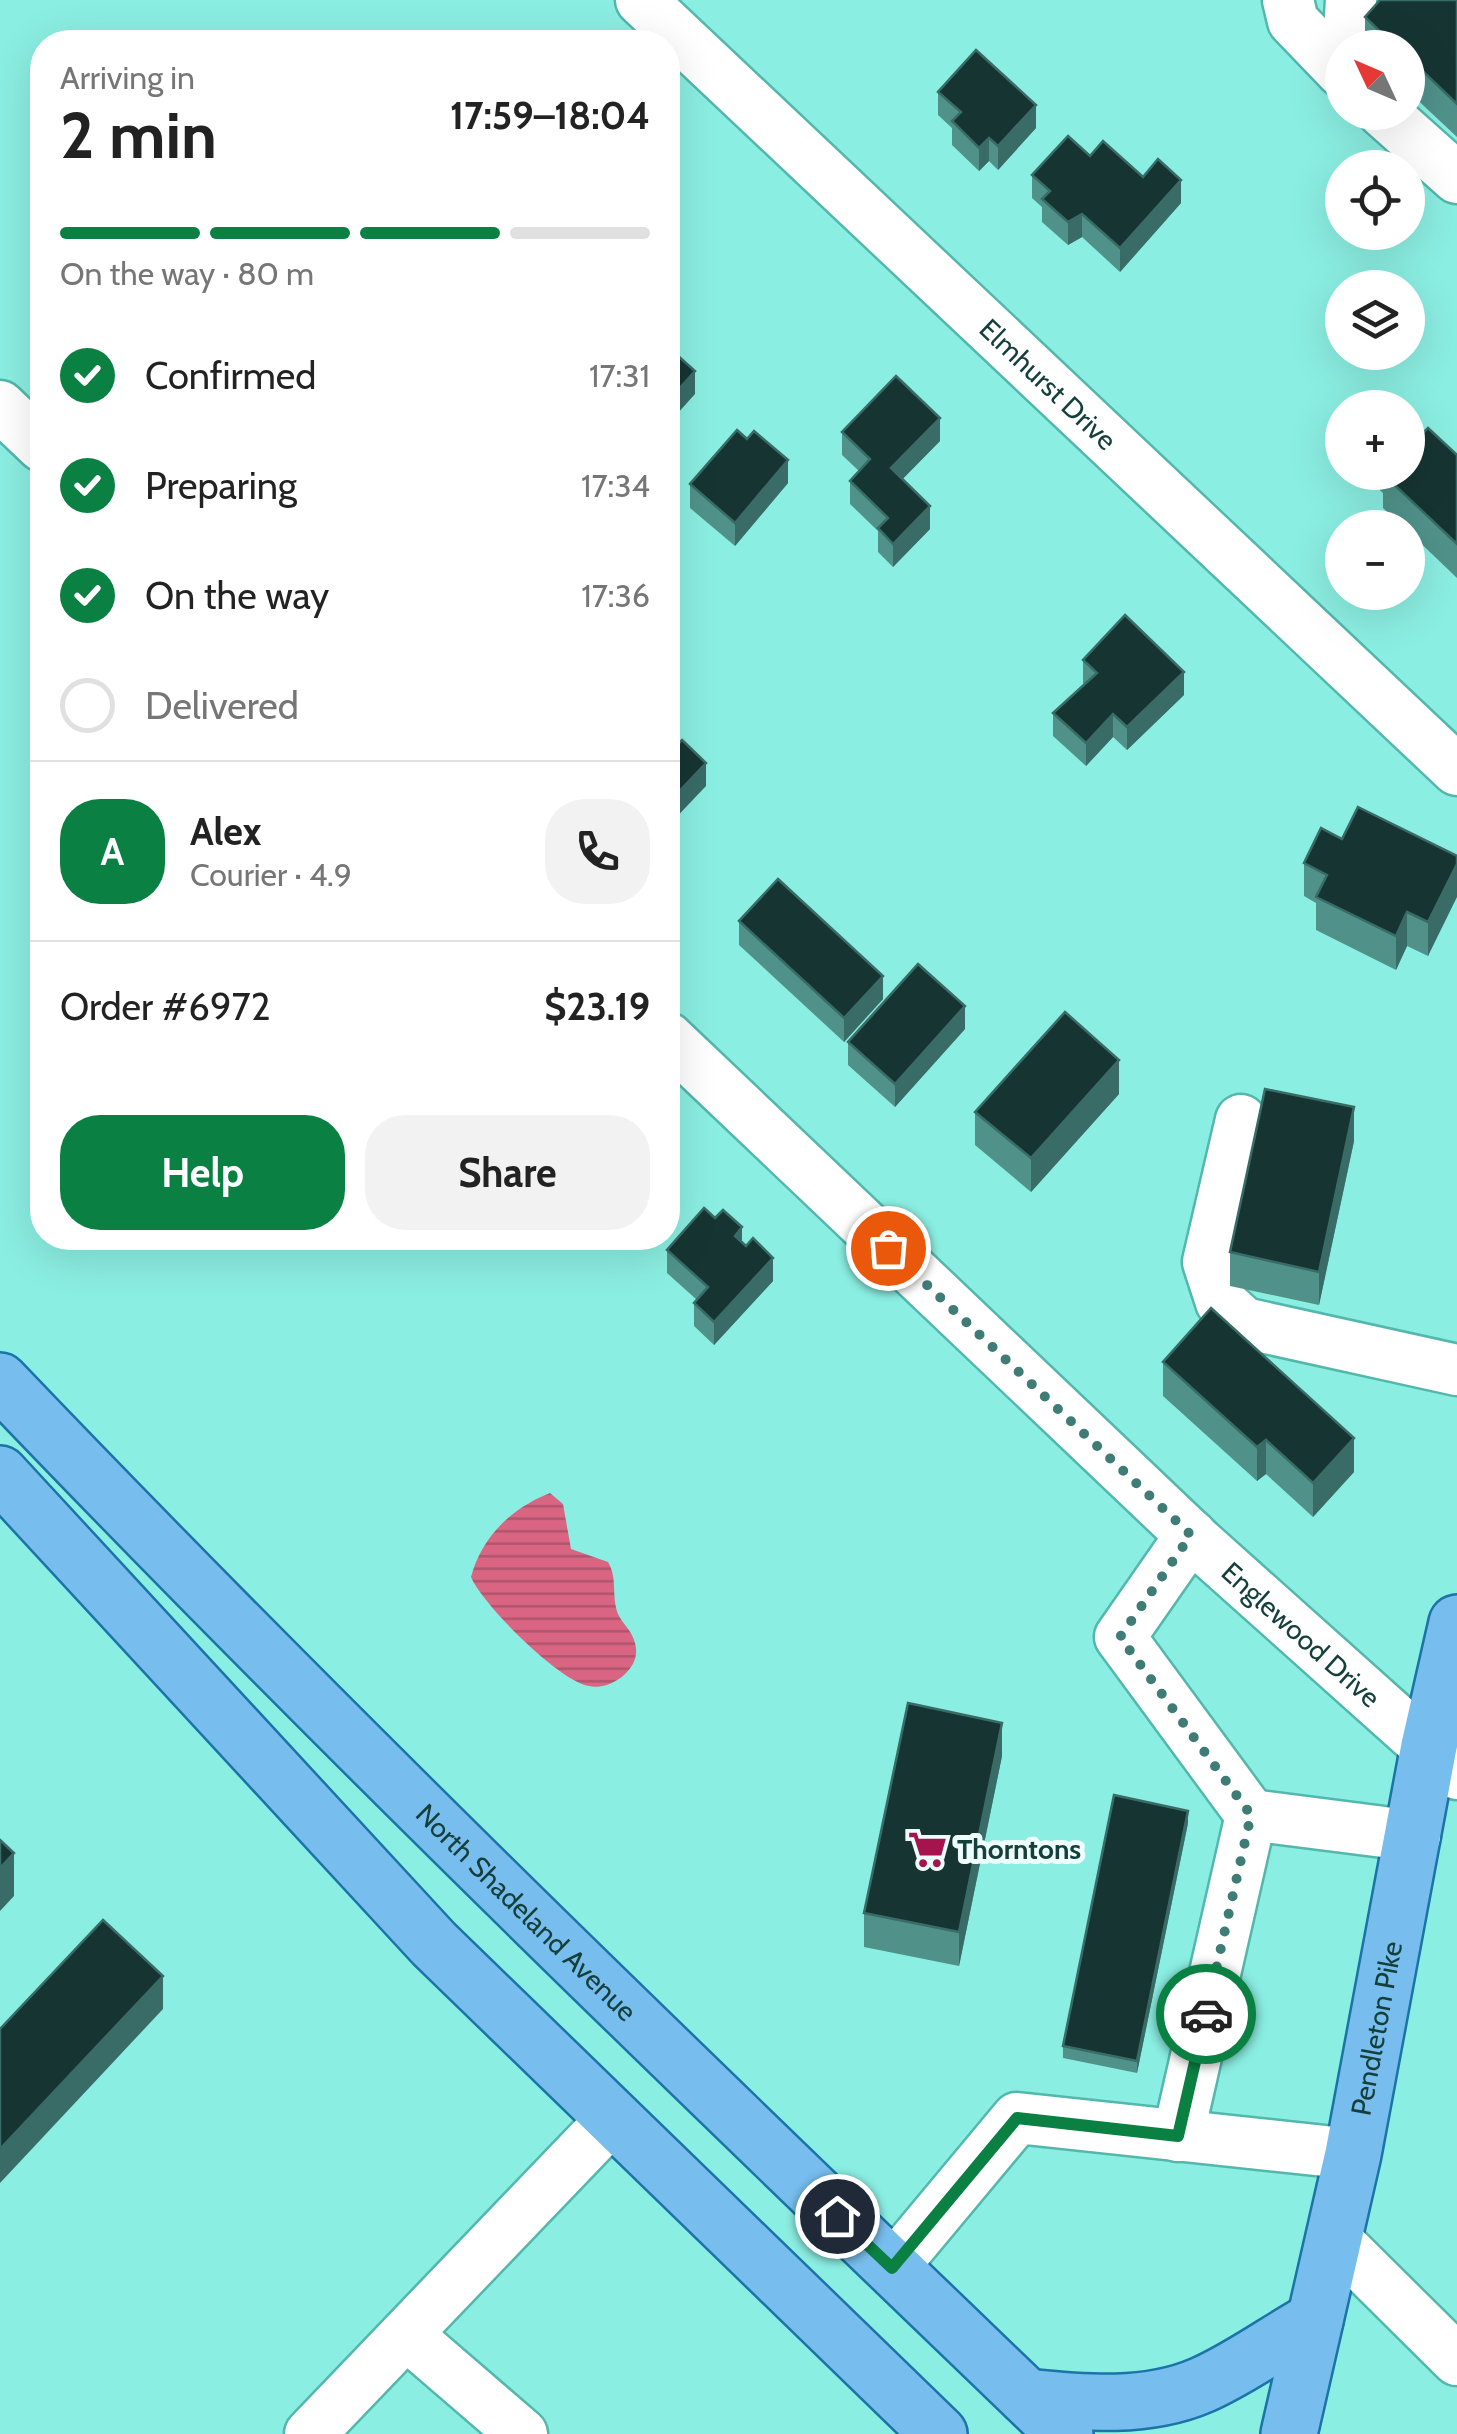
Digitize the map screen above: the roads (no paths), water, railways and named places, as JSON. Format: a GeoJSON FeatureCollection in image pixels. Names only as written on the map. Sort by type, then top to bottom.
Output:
{"type":"FeatureCollection","features":[{"type":"Feature","properties":{"kind":"main road","name":"North Shadeland Avenue"},"geometry":{"type":"LineString","coordinates":[[0,1381],[244,1635],[673,2059],[1046,2416]]}},
{"type":"Feature","properties":{"kind":"main road"},"geometry":{"type":"LineString","coordinates":[[0,1474],[434,1944],[611,2120],[940,2434]]}},
{"type":"Feature","properties":{"kind":"main road","name":"Pendleton Pike"},"geometry":{"type":"LineString","coordinates":[[1288,2434],[1352,2154],[1415,1836],[1443,1760],[1457,1623]]}},
{"type":"Feature","properties":{"kind":"main road"},"geometry":{"type":"LineString","coordinates":[[1046,2416],[1176,2394],[1222,2375],[1316,2320]]}},
{"type":"Feature","properties":{"kind":"street","name":"Elmhurst Drive"},"geometry":{"type":"LineString","coordinates":[[640,0],[672,30]]}},
{"type":"Feature","properties":{"kind":"street"},"geometry":{"type":"LineString","coordinates":[[1288,0],[1293,21],[1325,54]]}},
{"type":"Feature","properties":{"kind":"street"},"geometry":{"type":"LineString","coordinates":[[1315,0],[1336,30]]}},
{"type":"Feature","properties":{"kind":"street"},"geometry":{"type":"LineString","coordinates":[[1349,30],[1351,0]]}},
{"type":"Feature","properties":{"kind":"street","name":"Elmhurst Drive"},"geometry":{"type":"LineString","coordinates":[[680,38],[1457,770]]}},
{"type":"Feature","properties":{"kind":"street"},"geometry":{"type":"LineString","coordinates":[[1425,120],[1447,140],[1457,169]]}},
{"type":"Feature","properties":{"kind":"street"},"geometry":{"type":"LineString","coordinates":[[1404,130],[1457,178]]}},
{"type":"Feature","properties":{"kind":"street"},"geometry":{"type":"LineString","coordinates":[[0,406],[30,435]]}},
{"type":"Feature","properties":{"kind":"street","name":"Englewood Drive"},"geometry":{"type":"LineString","coordinates":[[680,1049],[1191,1535],[1443,1760]]}},
{"type":"Feature","properties":{"kind":"street"},"geometry":{"type":"LineString","coordinates":[[1241,1120],[1208,1262],[1221,1302],[1244,1323],[1457,1370]]}},
{"type":"Feature","properties":{"kind":"street"},"geometry":{"type":"LineString","coordinates":[[1191,1535],[1120,1637],[1251,1815],[1415,1836]]}},
{"type":"Feature","properties":{"kind":"street"},"geometry":{"type":"LineString","coordinates":[[1178,2136],[1251,1815]]}},
{"type":"Feature","properties":{"kind":"street"},"geometry":{"type":"LineString","coordinates":[[892,2268],[1017,2118],[1352,2154]]}},
{"type":"Feature","properties":{"kind":"street"},"geometry":{"type":"LineString","coordinates":[[310,2434],[611,2120]]}},
{"type":"Feature","properties":{"kind":"street"},"geometry":{"type":"LineString","coordinates":[[1334,2238],[1457,2360]]}},
{"type":"Feature","properties":{"kind":"street"},"geometry":{"type":"LineString","coordinates":[[406,2334],[522,2434]]}},
{"type":"Feature","properties":{"kind":"place","name":"Thorntons"},"geometry":{"type":"Point","coordinates":[927,1849]}}]}
